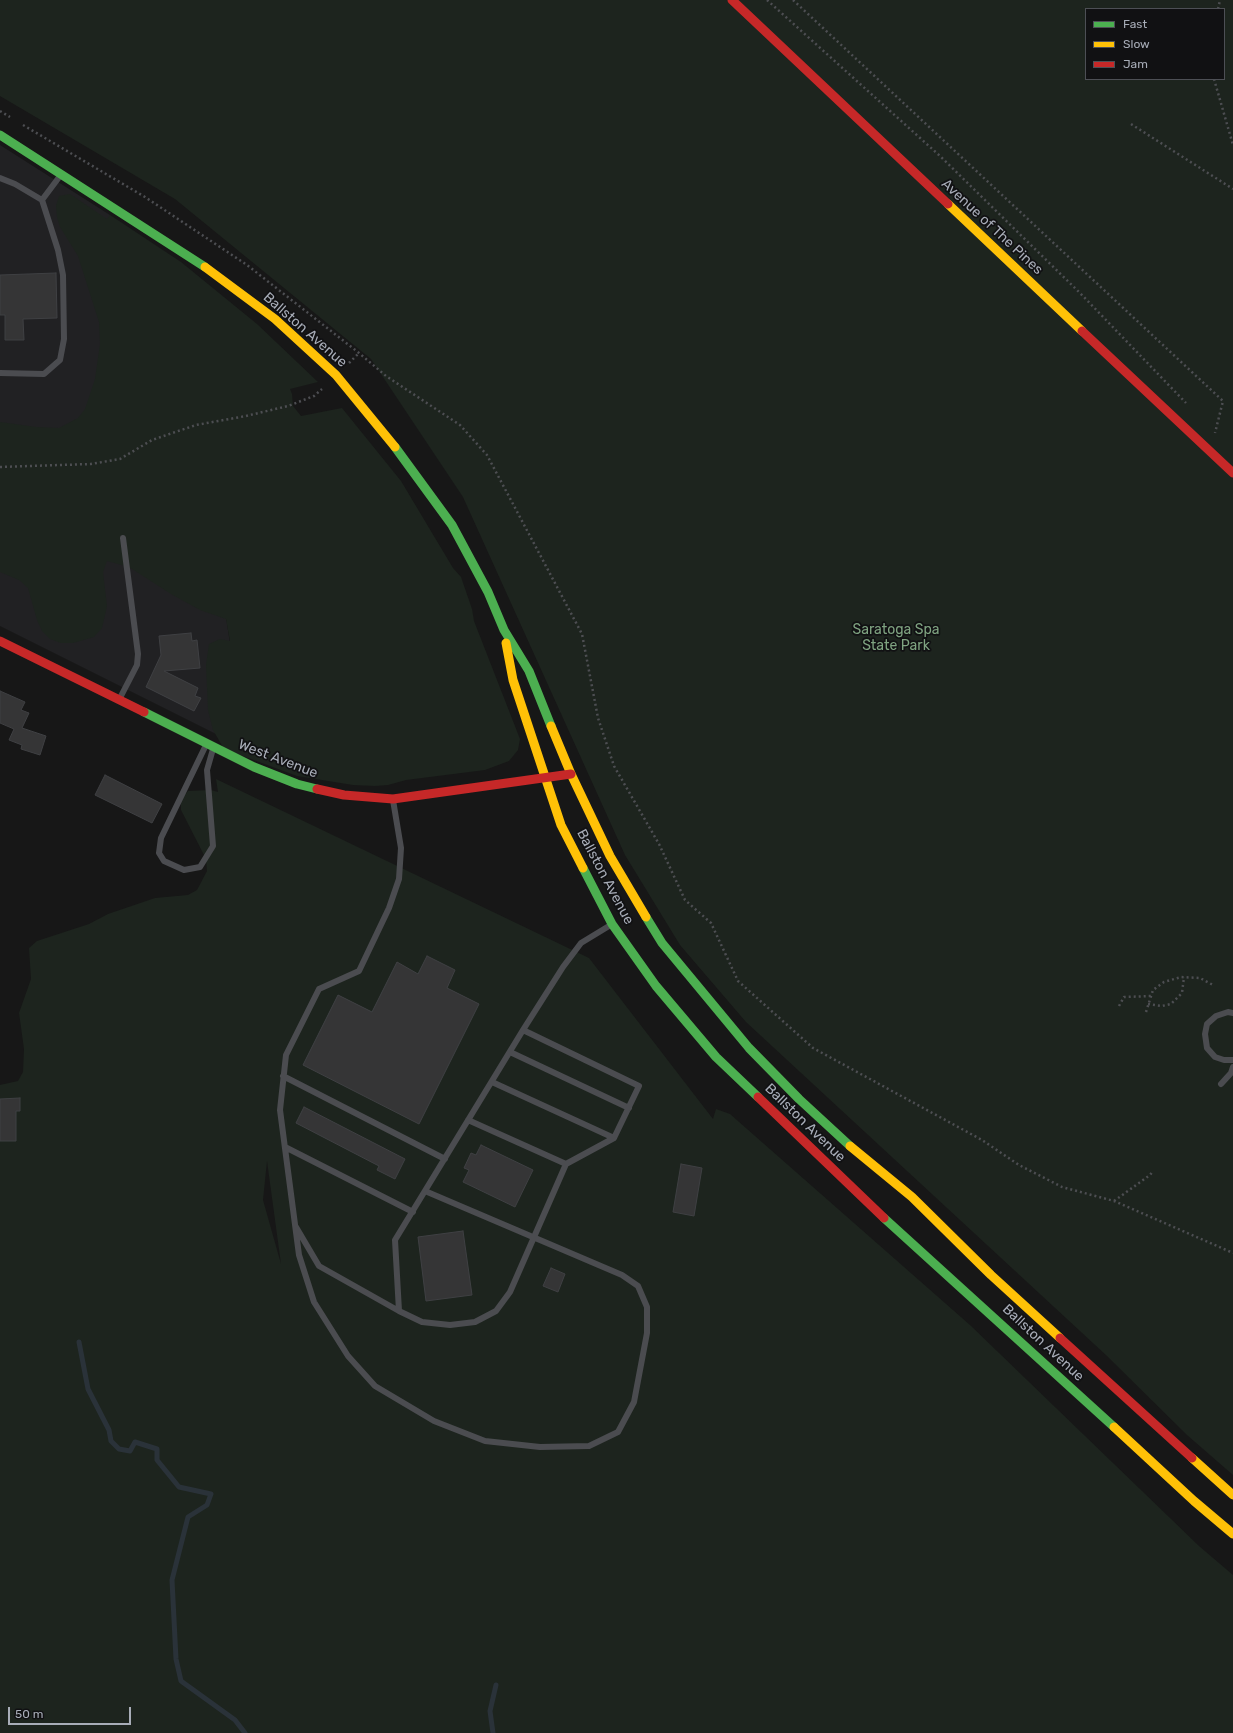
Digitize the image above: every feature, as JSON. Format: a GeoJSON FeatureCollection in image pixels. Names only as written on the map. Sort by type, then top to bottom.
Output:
{"type":"FeatureCollection","features":[{"type":"Feature","properties":{"kind":"main road","name":"Avenue of The Pines"},"geometry":{"type":"LineString","coordinates":[[732,0],[1233,473]]}},
{"type":"Feature","properties":{"kind":"main road","name":"Ballston Avenue"},"geometry":{"type":"LineString","coordinates":[[0,135],[214,273],[275,319],[336,375],[407,461],[452,525],[488,592],[504,630],[529,671],[571,774],[610,856],[662,943],[749,1048],[799,1099],[849,1144],[912,1197],[991,1275],[1233,1495]]}},
{"type":"Feature","properties":{"kind":"main road","name":"Ballston Avenue"},"geometry":{"type":"LineString","coordinates":[[504,630],[513,680],[561,825],[612,924],[656,986],[716,1057],[894,1228],[981,1305],[1194,1501],[1233,1534]]}},
{"type":"Feature","properties":{"kind":"main road","name":"West Avenue"},"geometry":{"type":"LineString","coordinates":[[0,641],[254,767],[297,784],[344,795],[393,799],[571,774]]}},
{"type":"Feature","properties":{"kind":"lane"},"geometry":{"type":"LineString","coordinates":[[42,200],[62,174]]}},
{"type":"Feature","properties":{"kind":"lane"},"geometry":{"type":"LineString","coordinates":[[0,178],[15,184],[42,200],[58,250],[64,275],[64,339],[60,360],[44,374],[0,373]]}},
{"type":"Feature","properties":{"kind":"lane"},"geometry":{"type":"LineString","coordinates":[[119,701],[137,665],[138,654],[123,538]]}},
{"type":"Feature","properties":{"kind":"lane"},"geometry":{"type":"LineString","coordinates":[[210,746],[207,770],[213,846],[200,867],[184,870],[164,861],[158,853],[161,838],[210,746]]}},
{"type":"Feature","properties":{"kind":"lane"},"geometry":{"type":"LineString","coordinates":[[393,799],[401,848],[399,879],[389,908],[359,971],[319,989],[286,1056],[280,1110],[298,1255],[314,1302],[348,1356],[375,1386],[434,1421],[486,1441],[540,1447],[589,1446],[618,1432],[634,1402],[647,1333],[647,1307],[638,1286],[622,1275],[425,1191]]}},
{"type":"Feature","properties":{"kind":"lane"},"geometry":{"type":"LineString","coordinates":[[399,1311],[395,1240],[563,967],[581,943],[612,924]]}},
{"type":"Feature","properties":{"kind":"lane"},"geometry":{"type":"LineString","coordinates":[[1233,1013],[1228,1012],[1216,1016],[1208,1024],[1205,1034],[1207,1048],[1215,1057],[1224,1060],[1233,1060]]}},
{"type":"Feature","properties":{"kind":"lane"},"geometry":{"type":"LineString","coordinates":[[294,1224],[319,1266],[399,1311],[422,1322],[450,1325],[475,1322],[496,1311],[510,1292],[566,1164],[614,1138],[639,1086],[523,1030]]}},
{"type":"Feature","properties":{"kind":"lane"},"geometry":{"type":"LineString","coordinates":[[510,1052],[629,1108]]}},
{"type":"Feature","properties":{"kind":"lane"},"geometry":{"type":"LineString","coordinates":[[1221,1084],[1233,1067]]}},
{"type":"Feature","properties":{"kind":"lane"},"geometry":{"type":"LineString","coordinates":[[283,1076],[445,1159]]}},
{"type":"Feature","properties":{"kind":"lane"},"geometry":{"type":"LineString","coordinates":[[492,1082],[614,1138]]}},
{"type":"Feature","properties":{"kind":"lane"},"geometry":{"type":"LineString","coordinates":[[468,1120],[566,1164]]}},
{"type":"Feature","properties":{"kind":"lane"},"geometry":{"type":"LineString","coordinates":[[285,1147],[413,1212]]}},
{"type":"Feature","properties":{"kind":"path"},"geometry":{"type":"LineString","coordinates":[[767,0],[940,156],[1080,293],[1188,405]]}},
{"type":"Feature","properties":{"kind":"path"},"geometry":{"type":"LineString","coordinates":[[792,0],[1223,401],[1215,432]]}},
{"type":"Feature","properties":{"kind":"path"},"geometry":{"type":"LineString","coordinates":[[1214,80],[1233,145]]}},
{"type":"Feature","properties":{"kind":"path"},"geometry":{"type":"LineString","coordinates":[[0,111],[13,119]]}},
{"type":"Feature","properties":{"kind":"path"},"geometry":{"type":"LineString","coordinates":[[20,123],[145,197],[247,265],[386,376],[460,425],[487,455],[582,634],[598,718],[614,766],[659,844],[685,900],[711,923],[738,981],[813,1048],[982,1140],[1019,1165],[1062,1187],[1114,1201],[1233,1253]]}},
{"type":"Feature","properties":{"kind":"path"},"geometry":{"type":"LineString","coordinates":[[1131,124],[1233,189]]}},
{"type":"Feature","properties":{"kind":"path"},"geometry":{"type":"LineString","coordinates":[[349,363],[359,353]]}},
{"type":"Feature","properties":{"kind":"path"},"geometry":{"type":"LineString","coordinates":[[0,467],[91,464],[120,459],[152,440],[196,425],[246,416],[288,406],[314,396],[325,386]]}},
{"type":"Feature","properties":{"kind":"path"},"geometry":{"type":"LineString","coordinates":[[1209,427],[1219,437]]}},
{"type":"Feature","properties":{"kind":"path"},"geometry":{"type":"LineString","coordinates":[[1146,1012],[1153,990],[1164,982],[1184,978],[1200,978],[1213,985]]}},
{"type":"Feature","properties":{"kind":"path"},"geometry":{"type":"LineString","coordinates":[[1148,1004],[1162,1006],[1171,1004],[1182,993],[1184,978]]}},
{"type":"Feature","properties":{"kind":"path"},"geometry":{"type":"LineString","coordinates":[[1119,1006],[1124,997],[1151,996]]}},
{"type":"Feature","properties":{"kind":"path"},"geometry":{"type":"LineString","coordinates":[[1114,1201],[1150,1175],[1153,1171]]}},
{"type":"Feature","properties":{"kind":"shaded area"},"geometry":{"type":"Polygon","coordinates":[[[0,145],[110,215],[216,551],[246,749],[0,626],[0,145]]]}},
{"type":"Feature","properties":{"kind":"green space","name":"Saratoga Spa State Park"},"geometry":{"type":"Polygon","coordinates":[[[0,0],[1233,0],[1233,1475],[1187,1435],[1107,1356],[746,1022],[680,945],[625,855],[463,497],[371,359],[175,199],[0,96],[0,0]]]}},
{"type":"Feature","properties":{"kind":"green space"},"geometry":{"type":"Polygon","coordinates":[[[70,194],[107,219],[110,215],[181,262],[257,324],[318,382],[290,389],[293,406],[301,416],[342,408],[401,481],[453,568],[461,577],[472,609],[474,621],[520,739],[518,750],[509,761],[485,770],[406,780],[388,785],[375,786],[353,785],[297,776],[224,749],[213,730],[208,710],[206,665],[209,644],[220,639],[230,641],[226,619],[200,610],[171,594],[129,567],[107,561],[103,572],[107,606],[102,628],[94,637],[73,643],[61,643],[50,639],[42,631],[37,620],[28,588],[19,580],[0,572],[0,422],[36,427],[59,428],[78,418],[85,409],[95,379],[100,344],[99,322],[78,256],[60,227],[57,217],[56,206],[59,196],[70,194]]]}},
{"type":"Feature","properties":{"kind":"green space"},"geometry":{"type":"Polygon","coordinates":[[[216,779],[589,958],[713,1119],[716,1109],[730,1114],[970,1325],[1199,1546],[1233,1575],[1233,1733],[0,1733],[0,1085],[18,1081],[23,1072],[24,1049],[19,1013],[31,979],[29,948],[37,941],[89,924],[108,914],[155,898],[188,895],[197,890],[207,871],[206,859],[181,810],[181,799],[188,791],[211,790],[218,792],[216,779]],[[267,1161],[263,1200],[281,1264],[267,1161]]]}},
{"type":"Feature","properties":{"kind":"building"},"geometry":{"type":"Polygon","coordinates":[[[56,273],[57,318],[23,319],[24,340],[5,340],[5,315],[0,315],[0,275],[56,273]]]}},
{"type":"Feature","properties":{"kind":"building"},"geometry":{"type":"Polygon","coordinates":[[[191,633],[192,641],[197,640],[200,668],[164,671],[198,688],[195,696],[201,698],[194,711],[146,687],[161,655],[159,636],[191,633]]]}},
{"type":"Feature","properties":{"kind":"building"},"geometry":{"type":"Polygon","coordinates":[[[0,691],[25,702],[21,710],[29,713],[22,728],[46,736],[40,755],[21,749],[22,745],[9,740],[14,729],[0,723],[0,691]]]}},
{"type":"Feature","properties":{"kind":"building"},"geometry":{"type":"Polygon","coordinates":[[[105,775],[162,804],[152,823],[95,795],[105,775]]]}},
{"type":"Feature","properties":{"kind":"building"},"geometry":{"type":"Polygon","coordinates":[[[427,956],[455,970],[447,988],[479,1004],[419,1124],[303,1065],[338,995],[372,1012],[397,962],[418,974],[427,956]]]}},
{"type":"Feature","properties":{"kind":"building"},"geometry":{"type":"Polygon","coordinates":[[[20,1098],[20,1111],[16,1111],[16,1141],[0,1141],[0,1099],[20,1098]]]}},
{"type":"Feature","properties":{"kind":"building"},"geometry":{"type":"Polygon","coordinates":[[[304,1107],[405,1159],[395,1179],[377,1170],[379,1166],[296,1123],[304,1107]]]}},
{"type":"Feature","properties":{"kind":"building"},"geometry":{"type":"Polygon","coordinates":[[[481,1145],[533,1170],[515,1207],[463,1182],[469,1170],[464,1168],[471,1153],[476,1155],[481,1145]]]}},
{"type":"Feature","properties":{"kind":"building"},"geometry":{"type":"Polygon","coordinates":[[[681,1164],[702,1168],[694,1216],[673,1212],[681,1164]]]}},
{"type":"Feature","properties":{"kind":"building"},"geometry":{"type":"Polygon","coordinates":[[[463,1231],[472,1295],[426,1301],[418,1237],[463,1231]]]}},
{"type":"Feature","properties":{"kind":"building"},"geometry":{"type":"Polygon","coordinates":[[[551,1268],[565,1274],[558,1292],[543,1286],[551,1268]]]}},
{"type":"Feature","properties":{"kind":"waterway"},"geometry":{"type":"LineString","coordinates":[[79,1342],[88,1389],[109,1430],[111,1441],[119,1449],[130,1451],[135,1442],[157,1449],[157,1460],[179,1487],[211,1494],[207,1505],[188,1517],[172,1580],[176,1659],[181,1681],[235,1720],[245,1733]]}},
{"type":"Feature","properties":{"kind":"waterway"},"geometry":{"type":"LineString","coordinates":[[493,1733],[490,1711],[496,1685]]}},
{"type":"Feature","properties":{"kind":"traffic: fast"},"geometry":{"type":"LineString","coordinates":[[0,135],[205,267]]}},
{"type":"Feature","properties":{"kind":"traffic: fast"},"geometry":{"type":"LineString","coordinates":[[395,447],[452,525],[488,592],[504,630],[529,671],[551,726]]}},
{"type":"Feature","properties":{"kind":"traffic: fast"},"geometry":{"type":"LineString","coordinates":[[144,712],[254,767],[297,784],[317,789]]}},
{"type":"Feature","properties":{"kind":"traffic: fast"},"geometry":{"type":"LineString","coordinates":[[583,868],[612,924],[656,986],[716,1057],[758,1097]]}},
{"type":"Feature","properties":{"kind":"traffic: fast"},"geometry":{"type":"LineString","coordinates":[[646,917],[662,943],[749,1048],[799,1099],[850,1146]]}},
{"type":"Feature","properties":{"kind":"traffic: fast"},"geometry":{"type":"LineString","coordinates":[[884,1218],[1114,1427]]}},
{"type":"Feature","properties":{"kind":"traffic: slow"},"geometry":{"type":"LineString","coordinates":[[948,204],[1082,331]]}},
{"type":"Feature","properties":{"kind":"traffic: slow"},"geometry":{"type":"LineString","coordinates":[[205,267],[275,319],[336,375],[395,447]]}},
{"type":"Feature","properties":{"kind":"traffic: slow"},"geometry":{"type":"LineString","coordinates":[[506,643],[513,680],[561,825],[583,868]]}},
{"type":"Feature","properties":{"kind":"traffic: slow"},"geometry":{"type":"LineString","coordinates":[[551,726],[571,774],[610,856],[646,917]]}},
{"type":"Feature","properties":{"kind":"traffic: slow"},"geometry":{"type":"LineString","coordinates":[[850,1146],[912,1197],[991,1275],[1060,1338]]}},
{"type":"Feature","properties":{"kind":"traffic: slow"},"geometry":{"type":"LineString","coordinates":[[1114,1427],[1194,1501],[1233,1534]]}},
{"type":"Feature","properties":{"kind":"traffic: slow"},"geometry":{"type":"LineString","coordinates":[[1192,1458],[1233,1495]]}},
{"type":"Feature","properties":{"kind":"traffic: jam"},"geometry":{"type":"LineString","coordinates":[[732,0],[948,204]]}},
{"type":"Feature","properties":{"kind":"traffic: jam"},"geometry":{"type":"LineString","coordinates":[[1082,331],[1233,473]]}},
{"type":"Feature","properties":{"kind":"traffic: jam"},"geometry":{"type":"LineString","coordinates":[[0,641],[144,712]]}},
{"type":"Feature","properties":{"kind":"traffic: jam"},"geometry":{"type":"LineString","coordinates":[[317,789],[344,795],[393,799],[571,774]]}},
{"type":"Feature","properties":{"kind":"traffic: jam"},"geometry":{"type":"LineString","coordinates":[[758,1097],[884,1218]]}},
{"type":"Feature","properties":{"kind":"traffic: jam"},"geometry":{"type":"LineString","coordinates":[[1060,1338],[1192,1458]]}}]}
